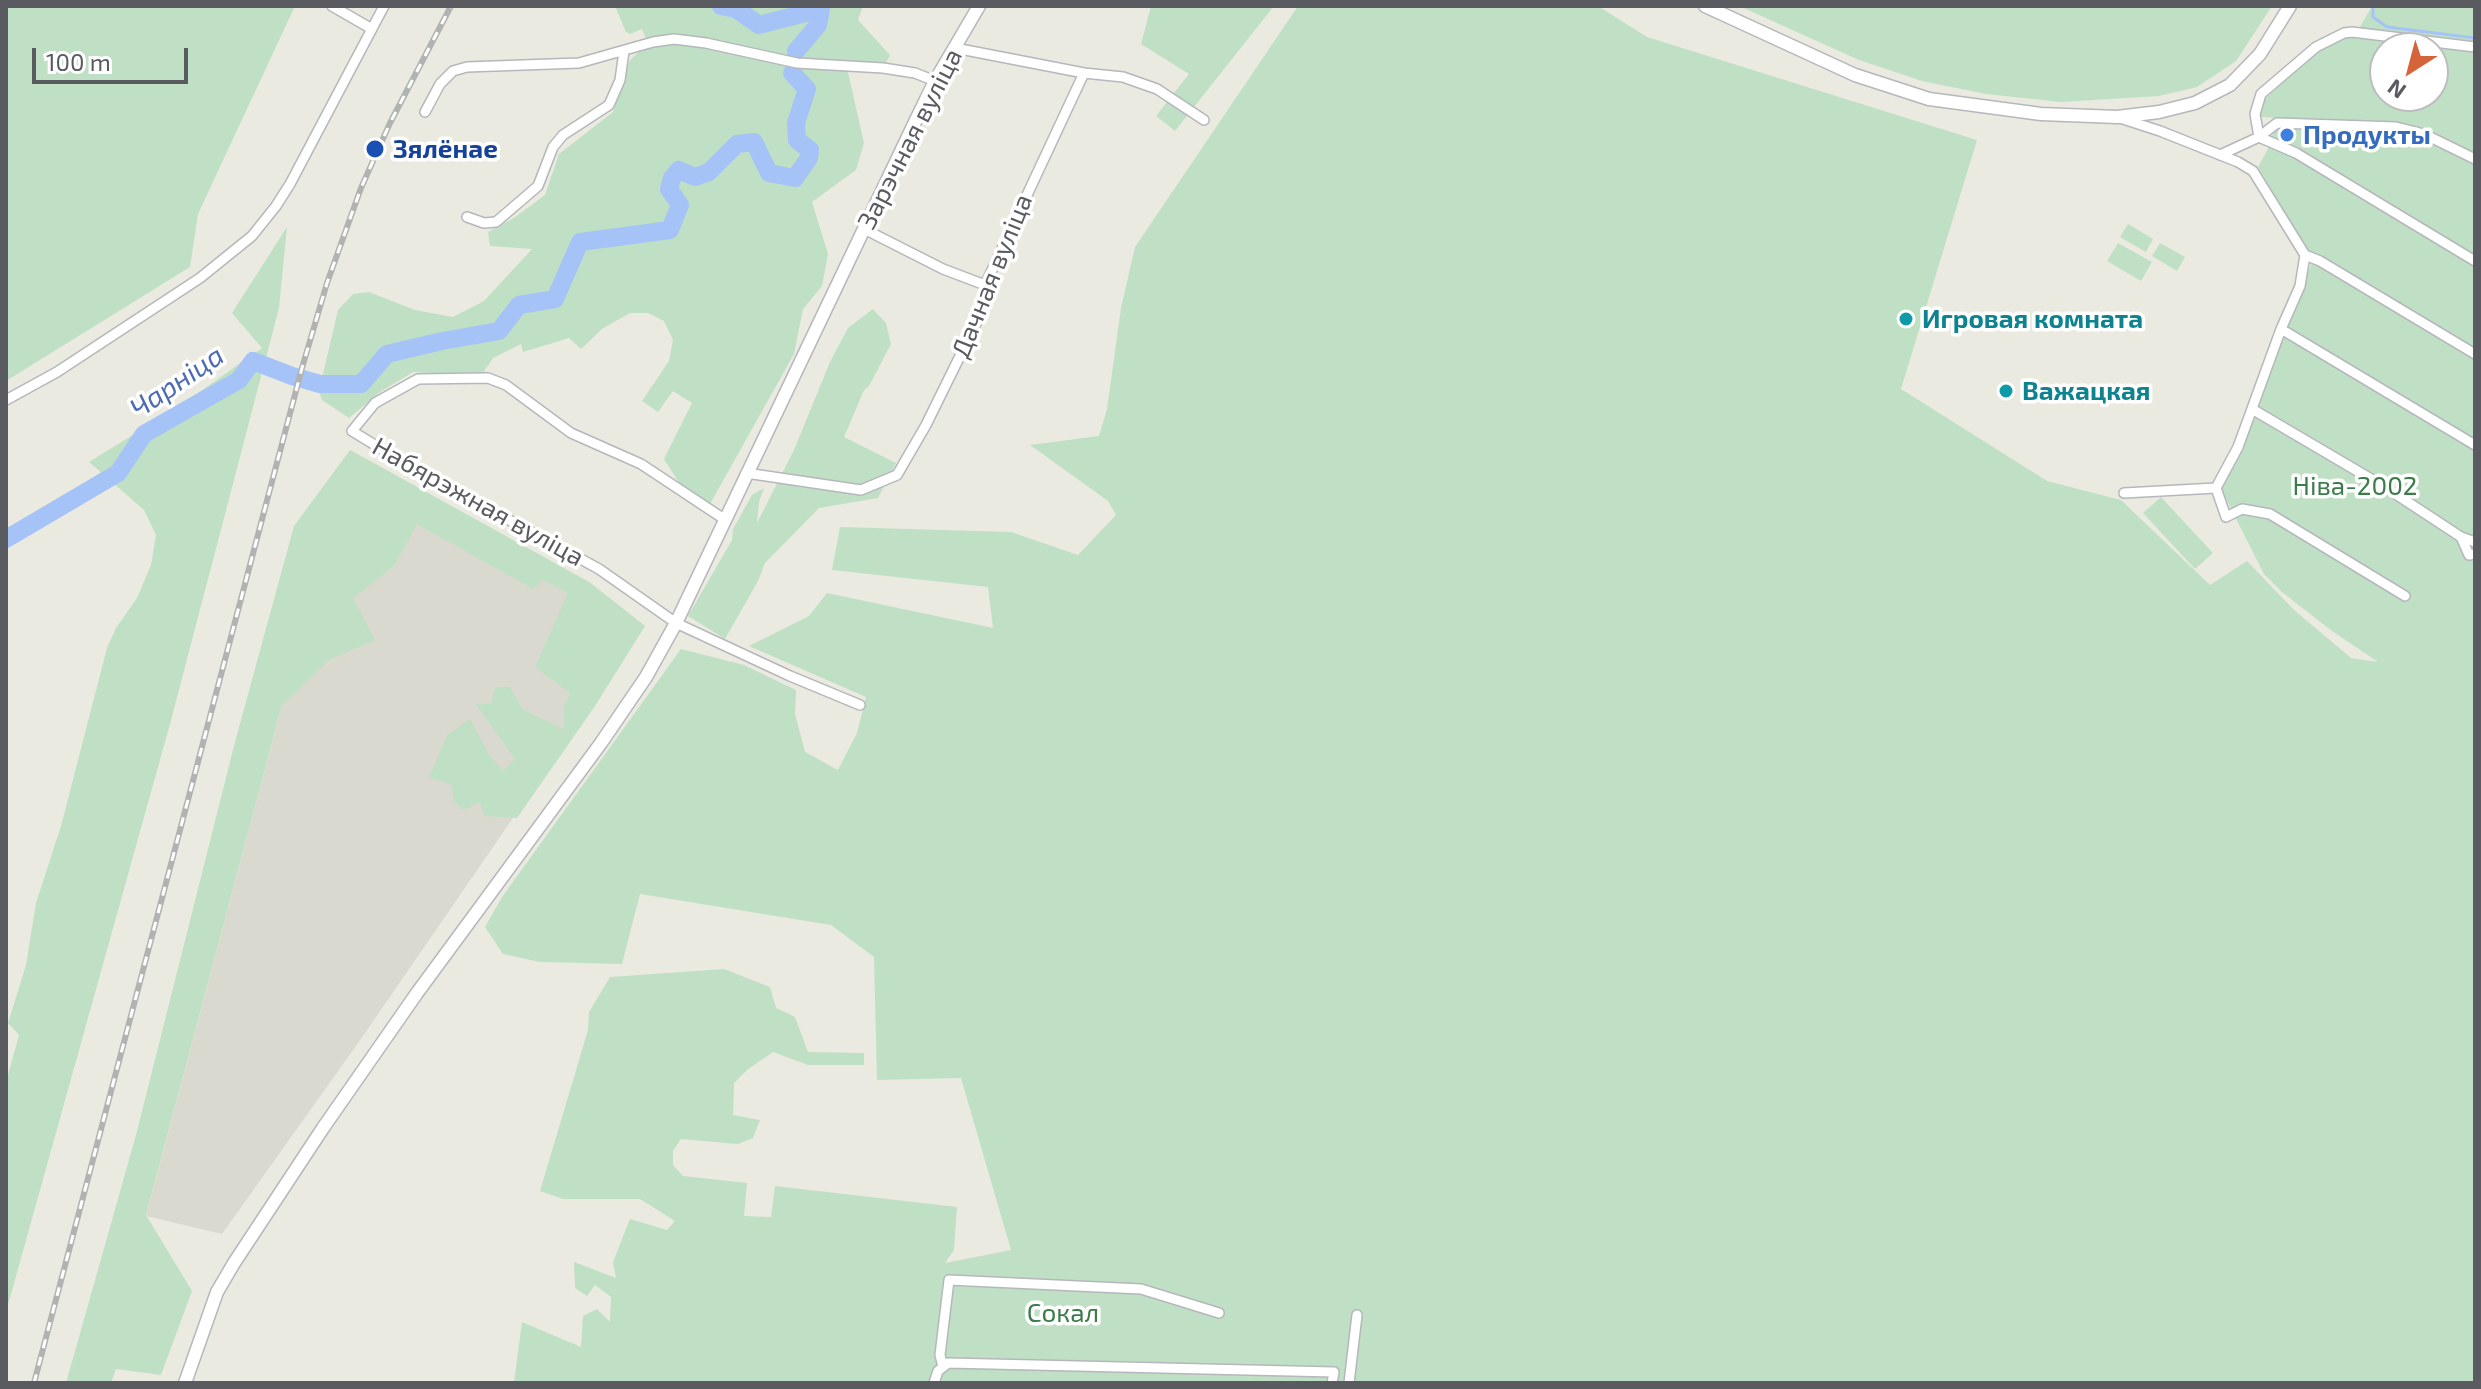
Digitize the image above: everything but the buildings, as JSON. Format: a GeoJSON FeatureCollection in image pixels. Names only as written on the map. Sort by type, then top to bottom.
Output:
{"type":"FeatureCollection","features":[{"type":"Feature","properties":{"kind":"street"},"geometry":{"type":"LineString","coordinates":[[332,6],[372,29]]}},
{"type":"Feature","properties":{"kind":"street"},"geometry":{"type":"LineString","coordinates":[[6,400],[57,372],[200,278],[252,236],[290,184],[384,6]]}},
{"type":"Feature","properties":{"kind":"street","name":"Зарэчная вуліца"},"geometry":{"type":"LineString","coordinates":[[185,1383],[217,1292],[234,1263],[417,993],[646,677],[676,623],[935,81],[979,6]]}},
{"type":"Feature","properties":{"kind":"street"},"geometry":{"type":"LineString","coordinates":[[1705,6],[1855,75],[1929,99],[2041,114],[2117,117],[2159,112],[2195,103],[2230,85],[2260,54],[2290,6]]}},
{"type":"Feature","properties":{"kind":"street"},"geometry":{"type":"LineString","coordinates":[[2259,137],[2255,114],[2261,94],[2316,47],[2335,36],[2352,32],[2475,47]]}},
{"type":"Feature","properties":{"kind":"street"},"geometry":{"type":"LineString","coordinates":[[425,112],[440,84],[453,71],[467,67],[579,63],[674,39],[797,63],[915,73],[935,81]]}},
{"type":"Feature","properties":{"kind":"street"},"geometry":{"type":"LineString","coordinates":[[955,48],[1084,73],[1123,77],[1157,89],[1204,120]]}},
{"type":"Feature","properties":{"kind":"street"},"geometry":{"type":"LineString","coordinates":[[467,217],[484,223],[496,222],[538,186],[553,147],[563,135],[609,105],[620,80],[624,51]]}},
{"type":"Feature","properties":{"kind":"street","name":"Дачная вуліца"},"geometry":{"type":"LineString","coordinates":[[746,473],[850,490],[873,487],[897,475],[990,295],[985,285],[1084,73]]}},
{"type":"Feature","properties":{"kind":"street"},"geometry":{"type":"LineString","coordinates":[[2117,117],[2160,131],[2253,171],[2305,255],[2475,354]]}},
{"type":"Feature","properties":{"kind":"street"},"geometry":{"type":"LineString","coordinates":[[2220,155],[2259,137],[2277,123],[2396,127],[2424,134],[2475,159]]}},
{"type":"Feature","properties":{"kind":"street"},"geometry":{"type":"LineString","coordinates":[[2259,137],[2296,153],[2475,261]]}},
{"type":"Feature","properties":{"kind":"street"},"geometry":{"type":"LineString","coordinates":[[864,229],[943,269],[985,285]]}},
{"type":"Feature","properties":{"kind":"street"},"geometry":{"type":"LineString","coordinates":[[2305,255],[2300,286],[2238,447],[2216,488],[2226,517],[2242,509],[2270,514],[2405,596]]}},
{"type":"Feature","properties":{"kind":"street"},"geometry":{"type":"LineString","coordinates":[[2281,329],[2475,445]]}},
{"type":"Feature","properties":{"kind":"street","name":"Набярэжная вуліца"},"geometry":{"type":"LineString","coordinates":[[724,519],[641,464],[571,433],[506,385],[488,378],[418,379],[375,403],[352,431],[599,569],[676,623],[860,705]]}},
{"type":"Feature","properties":{"kind":"street"},"geometry":{"type":"LineString","coordinates":[[2252,409],[2461,537],[2475,542]]}},
{"type":"Feature","properties":{"kind":"street"},"geometry":{"type":"LineString","coordinates":[[2124,493],[2216,488]]}},
{"type":"Feature","properties":{"kind":"street"},"geometry":{"type":"LineString","coordinates":[[2461,537],[2469,555],[2475,554]]}},
{"type":"Feature","properties":{"kind":"street"},"geometry":{"type":"LineString","coordinates":[[945,1365],[940,1355],[949,1280],[1141,1289],[1219,1313]]}},
{"type":"Feature","properties":{"kind":"street"},"geometry":{"type":"LineString","coordinates":[[1349,1383],[1357,1315]]}},
{"type":"Feature","properties":{"kind":"street"},"geometry":{"type":"LineString","coordinates":[[945,1365],[1333,1378]]}},
{"type":"Feature","properties":{"kind":"street"},"geometry":{"type":"LineString","coordinates":[[934,1383],[945,1365]]}},
{"type":"Feature","properties":{"kind":"shaded area"},"geometry":{"type":"Polygon","coordinates":[[[350,450],[589,582],[645,626],[363,1036],[222,1234],[146,1216],[350,450]]]}},
{"type":"Feature","properties":{"kind":"green space"},"geometry":{"type":"Polygon","coordinates":[[[6,6],[295,6],[198,214],[190,267],[6,381],[6,6]]]}},
{"type":"Feature","properties":{"kind":"green space"},"geometry":{"type":"Polygon","coordinates":[[[615,6],[863,6],[858,20],[890,55],[883,68],[848,72],[864,143],[856,170],[812,202],[828,254],[822,286],[803,309],[794,354],[710,504],[681,486],[664,459],[692,403],[673,391],[658,412],[642,401],[669,361],[673,340],[664,321],[648,313],[630,313],[602,329],[581,349],[569,338],[523,352],[521,344],[493,358],[481,376],[413,372],[380,392],[349,418],[322,400],[319,391],[338,310],[353,294],[369,292],[415,310],[453,317],[484,301],[532,249],[490,246],[488,232],[514,218],[545,195],[559,154],[613,112],[630,60],[640,51],[650,48],[642,29],[630,34],[626,32],[615,6]]]}},
{"type":"Feature","properties":{"kind":"green space"},"geometry":{"type":"Polygon","coordinates":[[[1151,6],[1274,6],[1175,131],[1156,116],[1189,74],[1141,44],[1151,6]]]}},
{"type":"Feature","properties":{"kind":"green space"},"geometry":{"type":"Polygon","coordinates":[[[1298,6],[1598,6],[1647,37],[1977,140],[1901,389],[2047,481],[2121,500],[2210,585],[2247,561],[2293,609],[2351,658],[2378,662],[2332,631],[2264,574],[2221,489],[2243,446],[2313,259],[2258,167],[2269,147],[2277,118],[2261,117],[2260,104],[2330,38],[2360,27],[2372,6],[2475,6],[2475,1383],[514,1383],[522,1322],[581,1347],[583,1316],[597,1309],[610,1322],[611,1297],[595,1285],[587,1296],[575,1288],[574,1262],[616,1278],[613,1262],[630,1219],[667,1230],[675,1221],[640,1199],[563,1199],[540,1191],[588,1030],[589,1012],[610,977],[724,969],[770,987],[776,1008],[795,1017],[808,1052],[864,1053],[864,1065],[808,1065],[773,1052],[734,1083],[733,1115],[760,1120],[753,1138],[738,1144],[681,1139],[673,1151],[673,1165],[683,1176],[747,1183],[744,1216],[771,1217],[775,1186],[957,1207],[954,1250],[945,1263],[1011,1250],[961,1078],[877,1080],[874,957],[831,925],[640,894],[622,964],[540,962],[503,954],[485,927],[502,897],[681,649],[744,665],[796,690],[795,714],[805,752],[838,770],[857,733],[866,697],[749,646],[809,616],[827,593],[993,628],[988,587],[832,570],[840,527],[1011,532],[1078,555],[1116,515],[1108,501],[1030,445],[1099,436],[1107,409],[1121,308],[1135,247],[1298,6]]]}},
{"type":"Feature","properties":{"kind":"green space"},"geometry":{"type":"Polygon","coordinates":[[[1739,6],[2272,6],[2236,61],[2197,87],[2159,96],[2061,102],[1986,94],[1922,81],[1859,60],[1739,6]]]}},
{"type":"Feature","properties":{"kind":"green space"},"geometry":{"type":"Polygon","coordinates":[[[2128,224],[2153,239],[2146,252],[2120,237],[2128,224]]]}},
{"type":"Feature","properties":{"kind":"green space"},"geometry":{"type":"Polygon","coordinates":[[[287,227],[279,308],[170,724],[6,1312],[6,1082],[19,1035],[8,1023],[26,965],[36,903],[61,826],[107,648],[116,628],[137,598],[151,565],[156,535],[144,510],[89,462],[178,407],[262,348],[232,313],[287,227]]]}},
{"type":"Feature","properties":{"kind":"green space"},"geometry":{"type":"Polygon","coordinates":[[[2118,243],[2152,262],[2141,281],[2107,261],[2118,243]]]}},
{"type":"Feature","properties":{"kind":"green space"},"geometry":{"type":"Polygon","coordinates":[[[2160,243],[2185,257],[2177,271],[2152,256],[2160,243]]]}},
{"type":"Feature","properties":{"kind":"green space"},"geometry":{"type":"Polygon","coordinates":[[[873,309],[886,323],[891,344],[864,390],[844,437],[896,463],[878,498],[819,508],[765,563],[725,639],[688,616],[732,540],[733,529],[752,495],[764,488],[757,523],[794,450],[830,362],[848,328],[873,309]]]}},
{"type":"Feature","properties":{"kind":"green space"},"geometry":{"type":"Polygon","coordinates":[[[350,450],[589,582],[645,626],[595,706],[517,818],[484,816],[480,802],[463,810],[454,801],[451,784],[429,778],[447,735],[470,719],[488,753],[503,771],[515,759],[476,704],[491,704],[495,687],[510,687],[523,710],[564,729],[564,707],[570,693],[535,667],[568,593],[543,580],[533,589],[417,524],[394,566],[353,598],[375,640],[329,660],[282,705],[146,1215],[192,1291],[161,1375],[116,1369],[111,1383],[66,1383],[136,1135],[235,742],[294,526],[350,450]]]}},
{"type":"Feature","properties":{"kind":"green space"},"geometry":{"type":"Polygon","coordinates":[[[2161,497],[2213,553],[2195,569],[2143,513],[2161,497]]]}},
{"type":"Feature","properties":{"kind":"waterway","name":"Чарніца"},"geometry":{"type":"LineString","coordinates":[[721,6],[736,9],[759,25],[821,9],[818,25],[796,51]]}},
{"type":"Feature","properties":{"kind":"waterway"},"geometry":{"type":"LineString","coordinates":[[2373,6],[2373,17],[2387,27],[2475,38]]}},
{"type":"Feature","properties":{"kind":"waterway","name":"Чарніца"},"geometry":{"type":"LineString","coordinates":[[6,539],[118,473],[144,434],[239,380],[253,361],[320,384],[361,384],[387,354],[499,331],[519,305],[555,299],[580,242],[670,230],[680,205],[669,189],[672,178],[679,170],[695,177],[709,172],[737,144],[754,142],[769,173],[795,178],[809,158],[810,150],[797,140],[796,123],[807,89],[792,73]]}},
{"type":"Feature","properties":{"kind":"railway"},"geometry":{"type":"LineString","coordinates":[[34,1383],[327,283],[361,188],[390,123],[451,6]]}},
{"type":"Feature","properties":{"kind":"place","name":"Продукты"},"geometry":{"type":"Point","coordinates":[2287,135]}},
{"type":"Feature","properties":{"kind":"place","name":"Зялёнае"},"geometry":{"type":"Point","coordinates":[375,149]}},
{"type":"Feature","properties":{"kind":"place","name":"Игровая комната"},"geometry":{"type":"Point","coordinates":[1906,319]}},
{"type":"Feature","properties":{"kind":"place","name":"Важацкая"},"geometry":{"type":"Point","coordinates":[2006,391]}},
{"type":"Feature","properties":{"kind":"park label","name":"Ніва-2002"},"geometry":{"type":"Point","coordinates":[2355,486]}},
{"type":"Feature","properties":{"kind":"park label","name":"Сокал"},"geometry":{"type":"Point","coordinates":[1063,1313]}}]}
